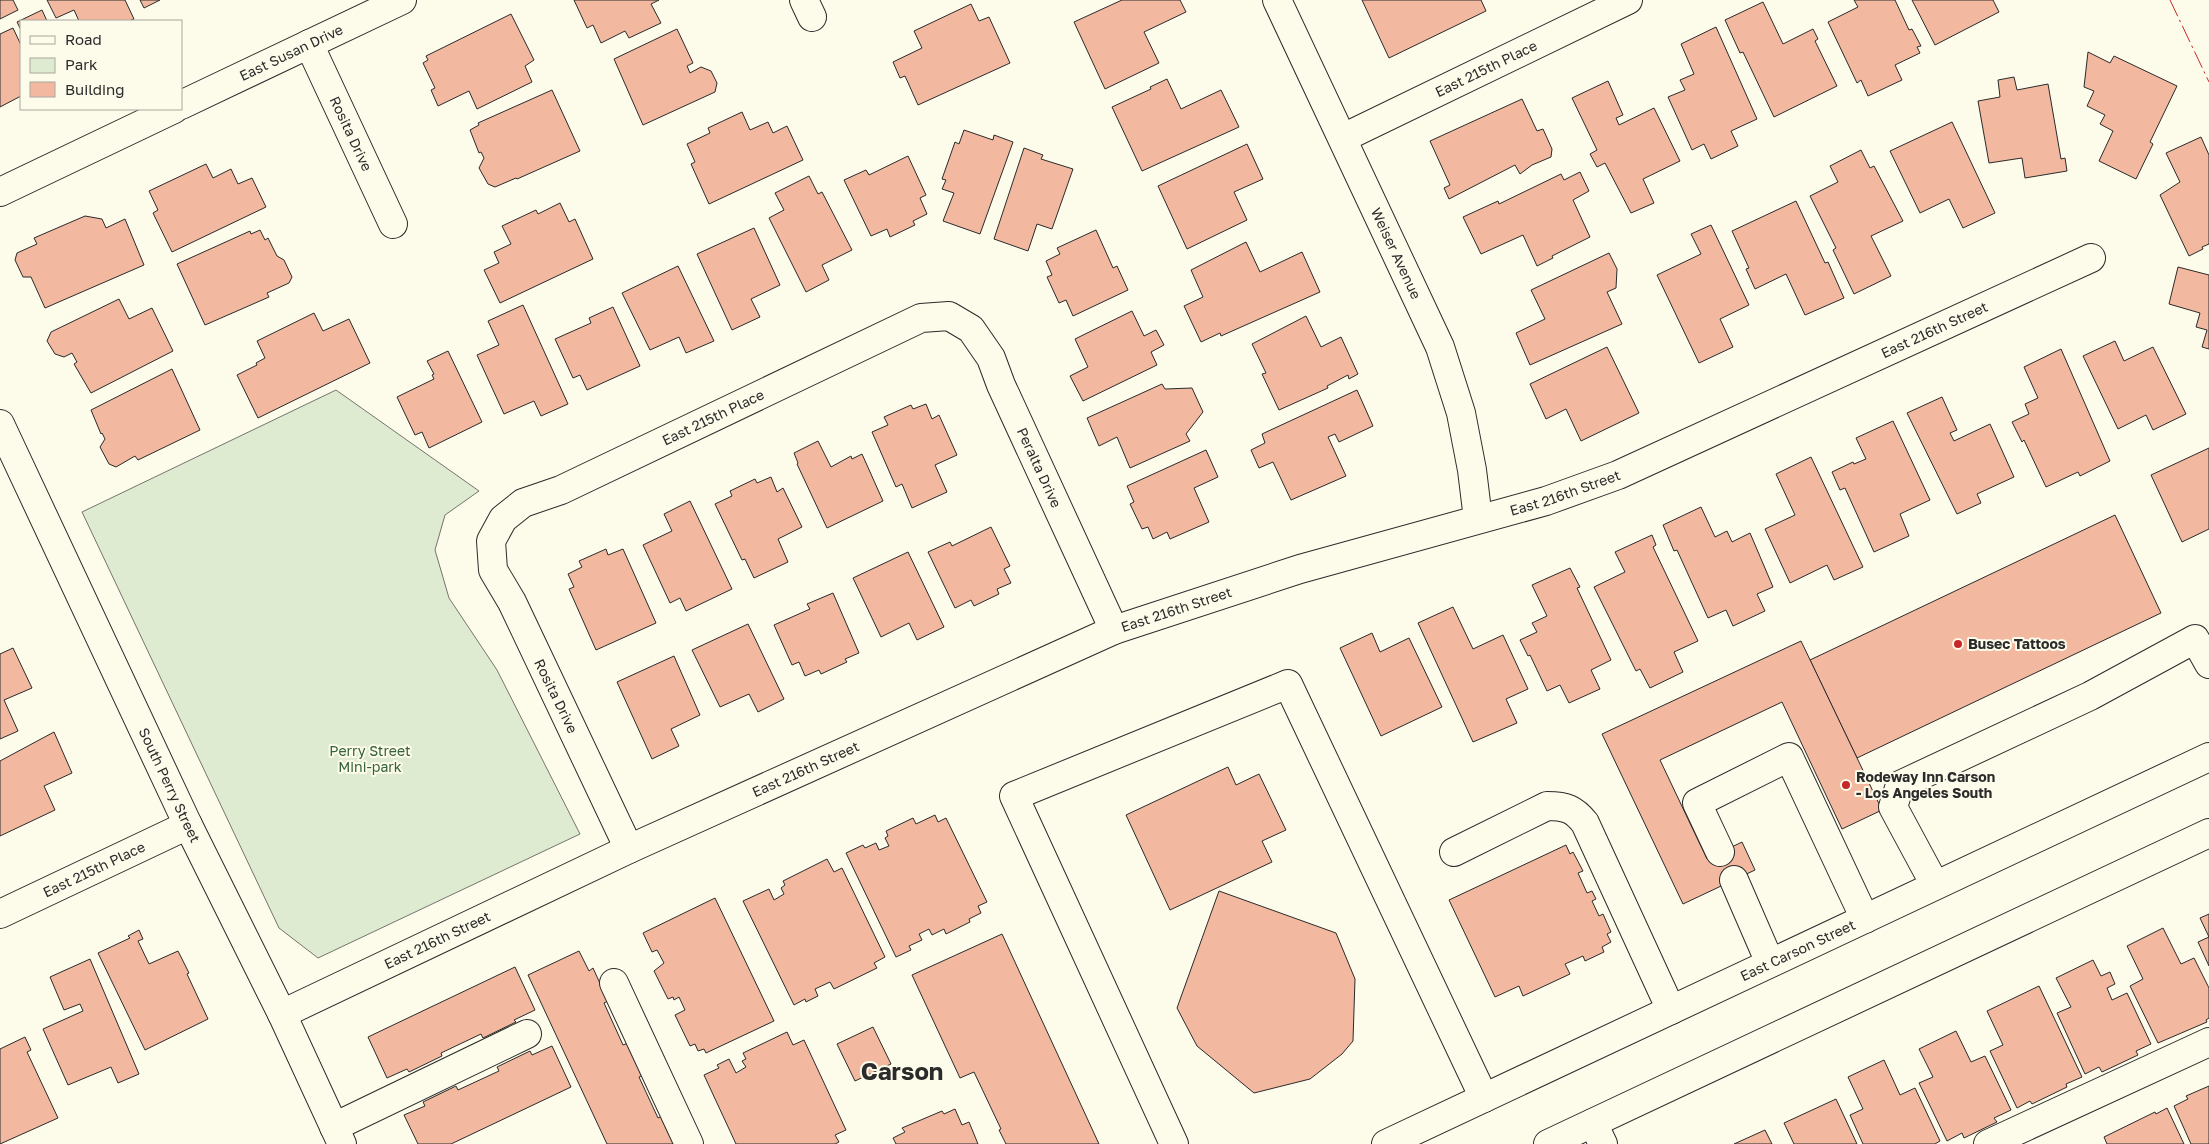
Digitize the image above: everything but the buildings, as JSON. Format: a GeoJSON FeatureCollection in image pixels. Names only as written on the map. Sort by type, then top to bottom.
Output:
{"type":"FeatureCollection","features":[{"type":"Feature","properties":{"kind":"street","name":"East Susan Drive"},"geometry":{"type":"LineString","coordinates":[[182,105],[402,0]]}},
{"type":"Feature","properties":{"kind":"street","name":"Weiser Avenue"},"geometry":{"type":"LineString","coordinates":[[1277,0],[1440,347],[1461,413],[1478,519]]}},
{"type":"Feature","properties":{"kind":"street","name":"East 215th Place"},"geometry":{"type":"LineString","coordinates":[[1343,138],[1628,0]]}},
{"type":"Feature","properties":{"kind":"street","name":"Rosita Drive"},"geometry":{"type":"LineString","coordinates":[[309,44],[393,224]]}},
{"type":"Feature","properties":{"kind":"street"},"geometry":{"type":"LineString","coordinates":[[0,192],[172,110]]}},
{"type":"Feature","properties":{"kind":"street","name":"East 216th Street"},"geometry":{"type":"LineString","coordinates":[[282,1014],[630,849],[1114,630],[1300,569],[1546,501],[1618,475],[2091,258]]}},
{"type":"Feature","properties":{"kind":"street","name":"East 215th Place"},"geometry":{"type":"LineString","coordinates":[[491,541],[503,519],[523,503],[561,490],[921,318],[949,316]]}},
{"type":"Feature","properties":{"kind":"street","name":"Peralta Drive"},"geometry":{"type":"LineString","coordinates":[[949,316],[971,329],[991,358],[1001,385],[1114,630]]}},
{"type":"Feature","properties":{"kind":"street","name":"South Perry Street"},"geometry":{"type":"LineString","coordinates":[[0,424],[188,825],[282,1014],[338,1136]]}},
{"type":"Feature","properties":{"kind":"street","name":"Rosita Drive"},"geometry":{"type":"LineString","coordinates":[[491,541],[493,570],[512,602],[630,849]]}},
{"type":"Feature","properties":{"kind":"street"},"geometry":{"type":"LineString","coordinates":[[1935,885],[1893,807],[1900,784],[2090,696],[2195,639],[2209,664]]}},
{"type":"Feature","properties":{"kind":"street"},"geometry":{"type":"LineString","coordinates":[[1174,1144],[1014,796],[1288,684],[1484,1098]]}},
{"type":"Feature","properties":{"kind":"street"},"geometry":{"type":"LineString","coordinates":[[1720,852],[1697,803],[1789,757],[1865,919]]}},
{"type":"Feature","properties":{"kind":"street","name":"East Carson Street"},"geometry":{"type":"LineString","coordinates":[[1386,1144],[2209,757]]}},
{"type":"Feature","properties":{"kind":"street"},"geometry":{"type":"LineString","coordinates":[[1454,852],[1547,806],[1564,806],[1576,811],[1585,823],[1671,1010]]}},
{"type":"Feature","properties":{"kind":"street","name":"East 215th Place"},"geometry":{"type":"LineString","coordinates":[[0,914],[188,825]]}},
{"type":"Feature","properties":{"kind":"street"},"geometry":{"type":"LineString","coordinates":[[1548,1144],[1598,1133],[2209,833]]}},
{"type":"Feature","properties":{"kind":"street"},"geometry":{"type":"LineString","coordinates":[[1734,880],[1770,963]]}},
{"type":"Feature","properties":{"kind":"street"},"geometry":{"type":"LineString","coordinates":[[614,982],[689,1144]]}},
{"type":"Feature","properties":{"kind":"street"},"geometry":{"type":"LineString","coordinates":[[338,1136],[527,1034]]}},
{"type":"Feature","properties":{"kind":"street"},"geometry":{"type":"LineString","coordinates":[[1988,1144],[2209,1042]]}},
{"type":"Feature","properties":{"kind":"green space","name":"Perry Street Mini-park"},"geometry":{"type":"Polygon","coordinates":[[[336,390],[479,491],[445,515],[435,550],[449,598],[497,670],[580,834],[318,958],[279,928],[82,512],[336,390]]]}},
{"type":"Feature","properties":{"kind":"power"},"geometry":{"type":"LineString","coordinates":[[2170,0],[2209,82]]}},
{"type":"Feature","properties":{"kind":"place","name":"Busec Tattoos"},"geometry":{"type":"Point","coordinates":[1958,644]}},
{"type":"Feature","properties":{"kind":"place","name":"Rodeway Inn Carson - Los Angeles South"},"geometry":{"type":"Point","coordinates":[1846,785]}},
{"type":"Feature","properties":{"kind":"district","name":"Carson"},"geometry":{"type":"Point","coordinates":[902,1072]}}]}
